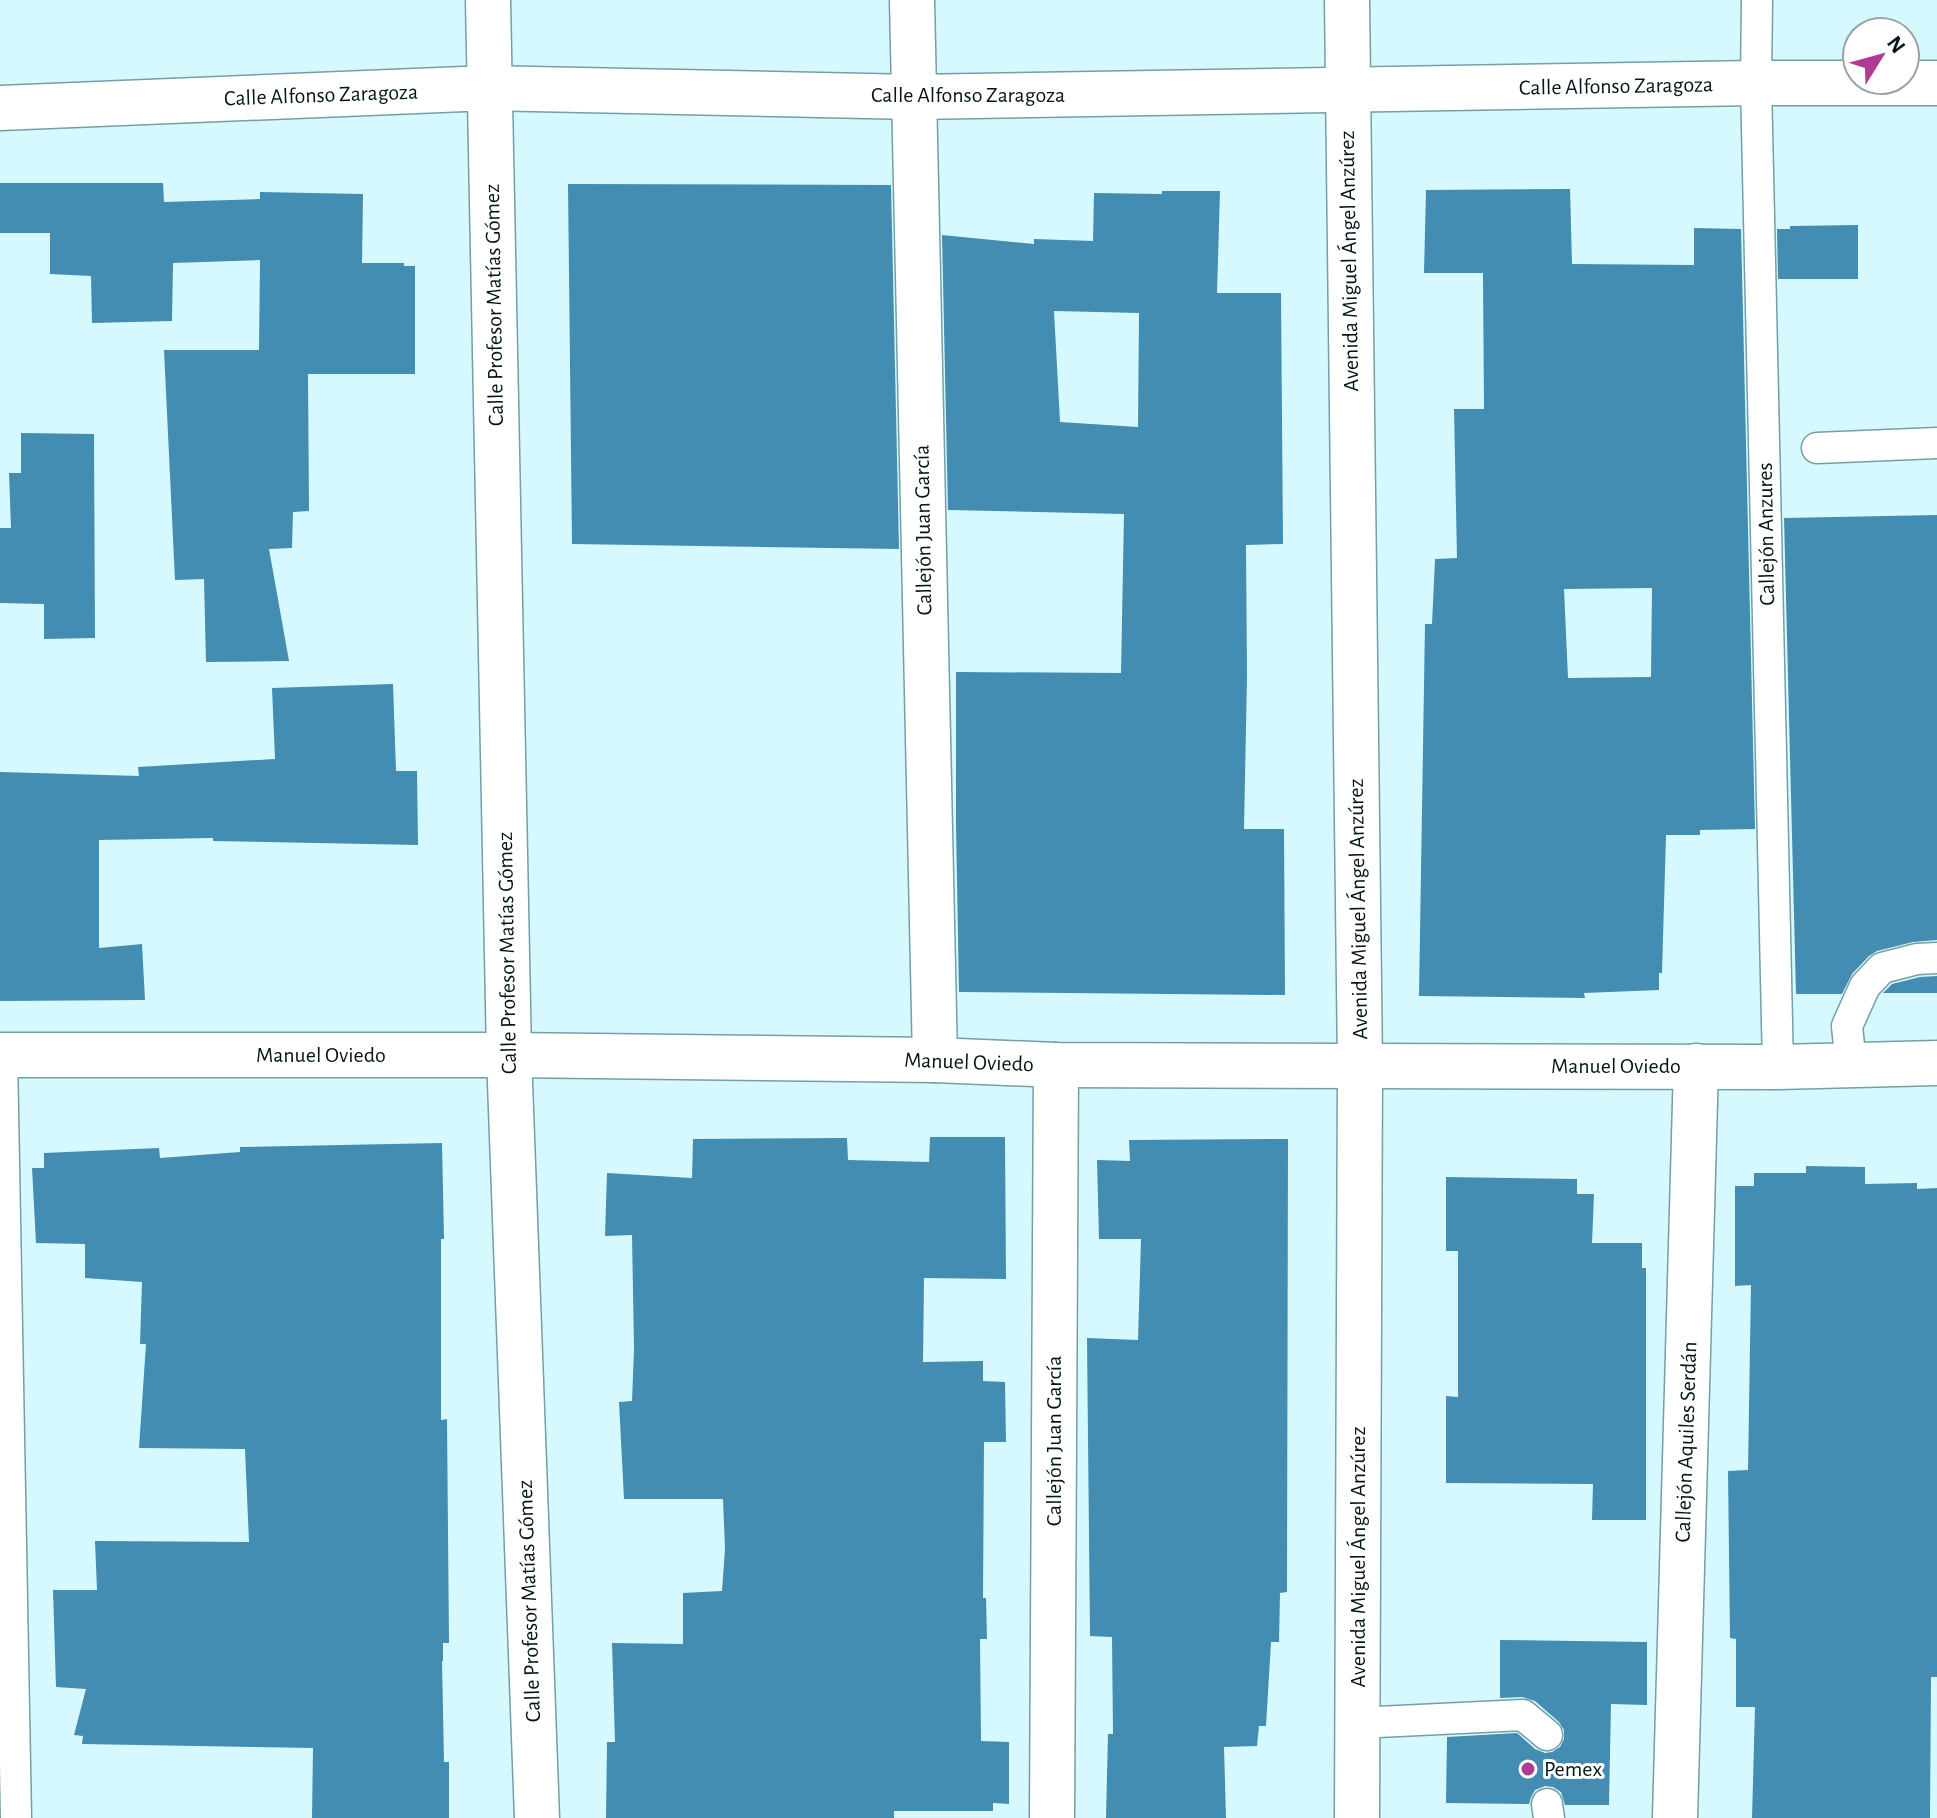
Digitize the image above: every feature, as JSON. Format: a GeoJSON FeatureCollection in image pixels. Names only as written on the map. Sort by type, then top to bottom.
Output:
{"type":"FeatureCollection","features":[{"type":"Feature","properties":{"kind":"street","name":"Calle Profesor Matías Gómez"},"geometry":{"type":"LineString","coordinates":[[488,0],[509,1055],[537,1818]]}},
{"type":"Feature","properties":{"kind":"street","name":"Callejón Juan García"},"geometry":{"type":"LineString","coordinates":[[912,0],[935,1060]]}},
{"type":"Feature","properties":{"kind":"street","name":"Avenida Miguel Ángel Anzúrez"},"geometry":{"type":"LineString","coordinates":[[1347,0],[1360,1066],[1357,1818]]}},
{"type":"Feature","properties":{"kind":"street","name":"Calle Alfonso Zaragoza"},"geometry":{"type":"LineString","coordinates":[[0,108],[489,88],[914,97],[1756,83],[1937,83]]}},
{"type":"Feature","properties":{"kind":"street","name":"Manuel Oviedo"},"geometry":{"type":"LineString","coordinates":[[1,1055],[509,1055],[935,1060],[1056,1065],[1778,1067],[1937,1063]]}},
{"type":"Feature","properties":{"kind":"street","name":"Callejón Juan García"},"geometry":{"type":"LineString","coordinates":[[1052,1818],[1056,1065]]}},
{"type":"Feature","properties":{"kind":"street","name":"Callejón Aquiles Serdán"},"geometry":{"type":"LineString","coordinates":[[1675,1818],[1696,1066]]}},
{"type":"Feature","properties":{"kind":"lane","name":"Callejón Anzures"},"geometry":{"type":"LineString","coordinates":[[1757,0],[1756,83],[1778,1067]]}},
{"type":"Feature","properties":{"kind":"lane"},"geometry":{"type":"LineString","coordinates":[[1817,448],[1937,443]]}},
{"type":"Feature","properties":{"kind":"lane"},"geometry":{"type":"LineString","coordinates":[[1851,1065],[1847,1026],[1865,986],[1882,968],[1917,959],[1937,958]]}},
{"type":"Feature","properties":{"kind":"lane"},"geometry":{"type":"LineString","coordinates":[[1,1055],[16,1818]]}},
{"type":"Feature","properties":{"kind":"lane"},"geometry":{"type":"LineString","coordinates":[[1357,1723],[1523,1715],[1547,1735]]}},
{"type":"Feature","properties":{"kind":"building"},"geometry":{"type":"Polygon","coordinates":[[[0,183],[163,183],[164,202],[260,199],[260,192],[363,194],[362,263],[415,266],[415,374],[308,374],[309,511],[293,512],[292,548],[269,549],[289,661],[206,662],[204,579],[175,580],[164,350],[259,350],[260,260],[173,263],[172,321],[92,323],[91,276],[50,274],[50,233],[0,233],[0,183]]]}},
{"type":"Feature","properties":{"kind":"building"},"geometry":{"type":"Polygon","coordinates":[[[568,184],[891,185],[899,549],[572,544],[568,184]]]}},
{"type":"Feature","properties":{"kind":"building"},"geometry":{"type":"Polygon","coordinates":[[[1570,189],[1572,264],[1694,265],[1694,228],[1741,229],[1755,829],[1700,830],[1700,835],[1666,835],[1659,990],[1584,993],[1585,998],[1419,996],[1425,624],[1432,624],[1435,559],[1457,558],[1454,409],[1484,409],[1483,273],[1424,273],[1426,190],[1570,189]],[[1652,588],[1564,589],[1568,678],[1651,677],[1652,588]]]}},
{"type":"Feature","properties":{"kind":"building"},"geometry":{"type":"Polygon","coordinates":[[[1162,191],[1220,191],[1217,293],[1281,293],[1283,544],[1246,545],[1244,829],[1284,829],[1285,995],[959,992],[956,672],[1121,673],[1124,514],[948,510],[942,235],[1034,244],[1034,239],[1093,241],[1094,193],[1162,194],[1162,191]],[[1054,311],[1060,422],[1138,427],[1139,313],[1054,311]]]}},
{"type":"Feature","properties":{"kind":"building"},"geometry":{"type":"Polygon","coordinates":[[[1858,225],[1858,279],[1778,279],[1777,229],[1858,225]]]}},
{"type":"Feature","properties":{"kind":"building"},"geometry":{"type":"Polygon","coordinates":[[[21,433],[94,434],[95,638],[44,639],[44,604],[0,603],[0,528],[11,528],[9,473],[21,473],[21,433]]]}},
{"type":"Feature","properties":{"kind":"building"},"geometry":{"type":"Polygon","coordinates":[[[1937,515],[1937,940],[1877,951],[1852,974],[1842,994],[1796,994],[1784,518],[1937,515]]]}},
{"type":"Feature","properties":{"kind":"building"},"geometry":{"type":"Polygon","coordinates":[[[393,684],[396,771],[417,771],[418,845],[213,841],[213,838],[99,840],[99,948],[142,944],[145,1000],[0,1001],[0,772],[139,776],[138,767],[275,759],[272,688],[393,684]]]}},
{"type":"Feature","properties":{"kind":"building"},"geometry":{"type":"Polygon","coordinates":[[[1937,976],[1937,993],[1883,993],[1892,984],[1937,976]]]}},
{"type":"Feature","properties":{"kind":"building"},"geometry":{"type":"Polygon","coordinates":[[[930,1137],[1005,1137],[1006,1279],[924,1278],[923,1362],[983,1361],[983,1381],[1005,1382],[1006,1442],[984,1442],[983,1598],[986,1598],[987,1639],[980,1639],[981,1741],[1009,1742],[1009,1804],[993,1803],[993,1811],[894,1811],[894,1818],[606,1818],[607,1742],[615,1742],[612,1643],[683,1644],[683,1593],[722,1591],[725,1549],[723,1499],[624,1499],[619,1402],[632,1401],[632,1235],[605,1236],[607,1173],[692,1178],[693,1139],[847,1138],[848,1160],[929,1162],[930,1137]]]}},
{"type":"Feature","properties":{"kind":"building"},"geometry":{"type":"Polygon","coordinates":[[[1288,1139],[1287,1592],[1280,1593],[1279,1642],[1271,1642],[1266,1726],[1259,1726],[1257,1746],[1224,1747],[1226,1818],[1106,1818],[1108,1734],[1113,1734],[1112,1637],[1090,1636],[1087,1338],[1138,1340],[1141,1239],[1099,1239],[1097,1160],[1130,1161],[1129,1140],[1288,1139]]]}},
{"type":"Feature","properties":{"kind":"building"},"geometry":{"type":"Polygon","coordinates":[[[442,1143],[441,1420],[447,1419],[449,1643],[443,1643],[442,1661],[444,1762],[449,1762],[449,1818],[312,1818],[313,1748],[82,1744],[83,1736],[74,1735],[86,1689],[56,1687],[53,1590],[97,1590],[95,1541],[249,1542],[245,1449],[139,1448],[146,1344],[140,1344],[142,1282],[85,1278],[85,1244],[36,1243],[32,1168],[44,1168],[44,1153],[159,1148],[160,1158],[240,1152],[240,1147],[442,1143]]]}},
{"type":"Feature","properties":{"kind":"building"},"geometry":{"type":"Polygon","coordinates":[[[1806,1166],[1865,1167],[1865,1184],[1917,1183],[1917,1189],[1937,1188],[1937,1677],[1931,1677],[1930,1818],[1752,1818],[1755,1707],[1736,1707],[1736,1639],[1730,1638],[1728,1471],[1748,1470],[1751,1285],[1735,1286],[1735,1186],[1754,1186],[1754,1173],[1806,1173],[1806,1166]]]}},
{"type":"Feature","properties":{"kind":"building"},"geometry":{"type":"Polygon","coordinates":[[[1446,1177],[1577,1179],[1577,1194],[1594,1194],[1592,1243],[1642,1243],[1642,1268],[1646,1268],[1646,1520],[1592,1520],[1593,1484],[1446,1483],[1446,1396],[1458,1397],[1458,1251],[1446,1251],[1446,1177]]]}},
{"type":"Feature","properties":{"kind":"building"},"geometry":{"type":"Polygon","coordinates":[[[1500,1640],[1647,1642],[1647,1705],[1611,1704],[1609,1805],[1565,1805],[1561,1792],[1545,1786],[1535,1790],[1529,1804],[1446,1803],[1447,1737],[1517,1733],[1535,1749],[1545,1753],[1560,1747],[1564,1739],[1564,1730],[1559,1722],[1535,1701],[1522,1697],[1500,1698],[1500,1640]]]}},
{"type":"Feature","properties":{"kind":"place","name":"Pemex"},"geometry":{"type":"Point","coordinates":[1528,1769]}}]}
